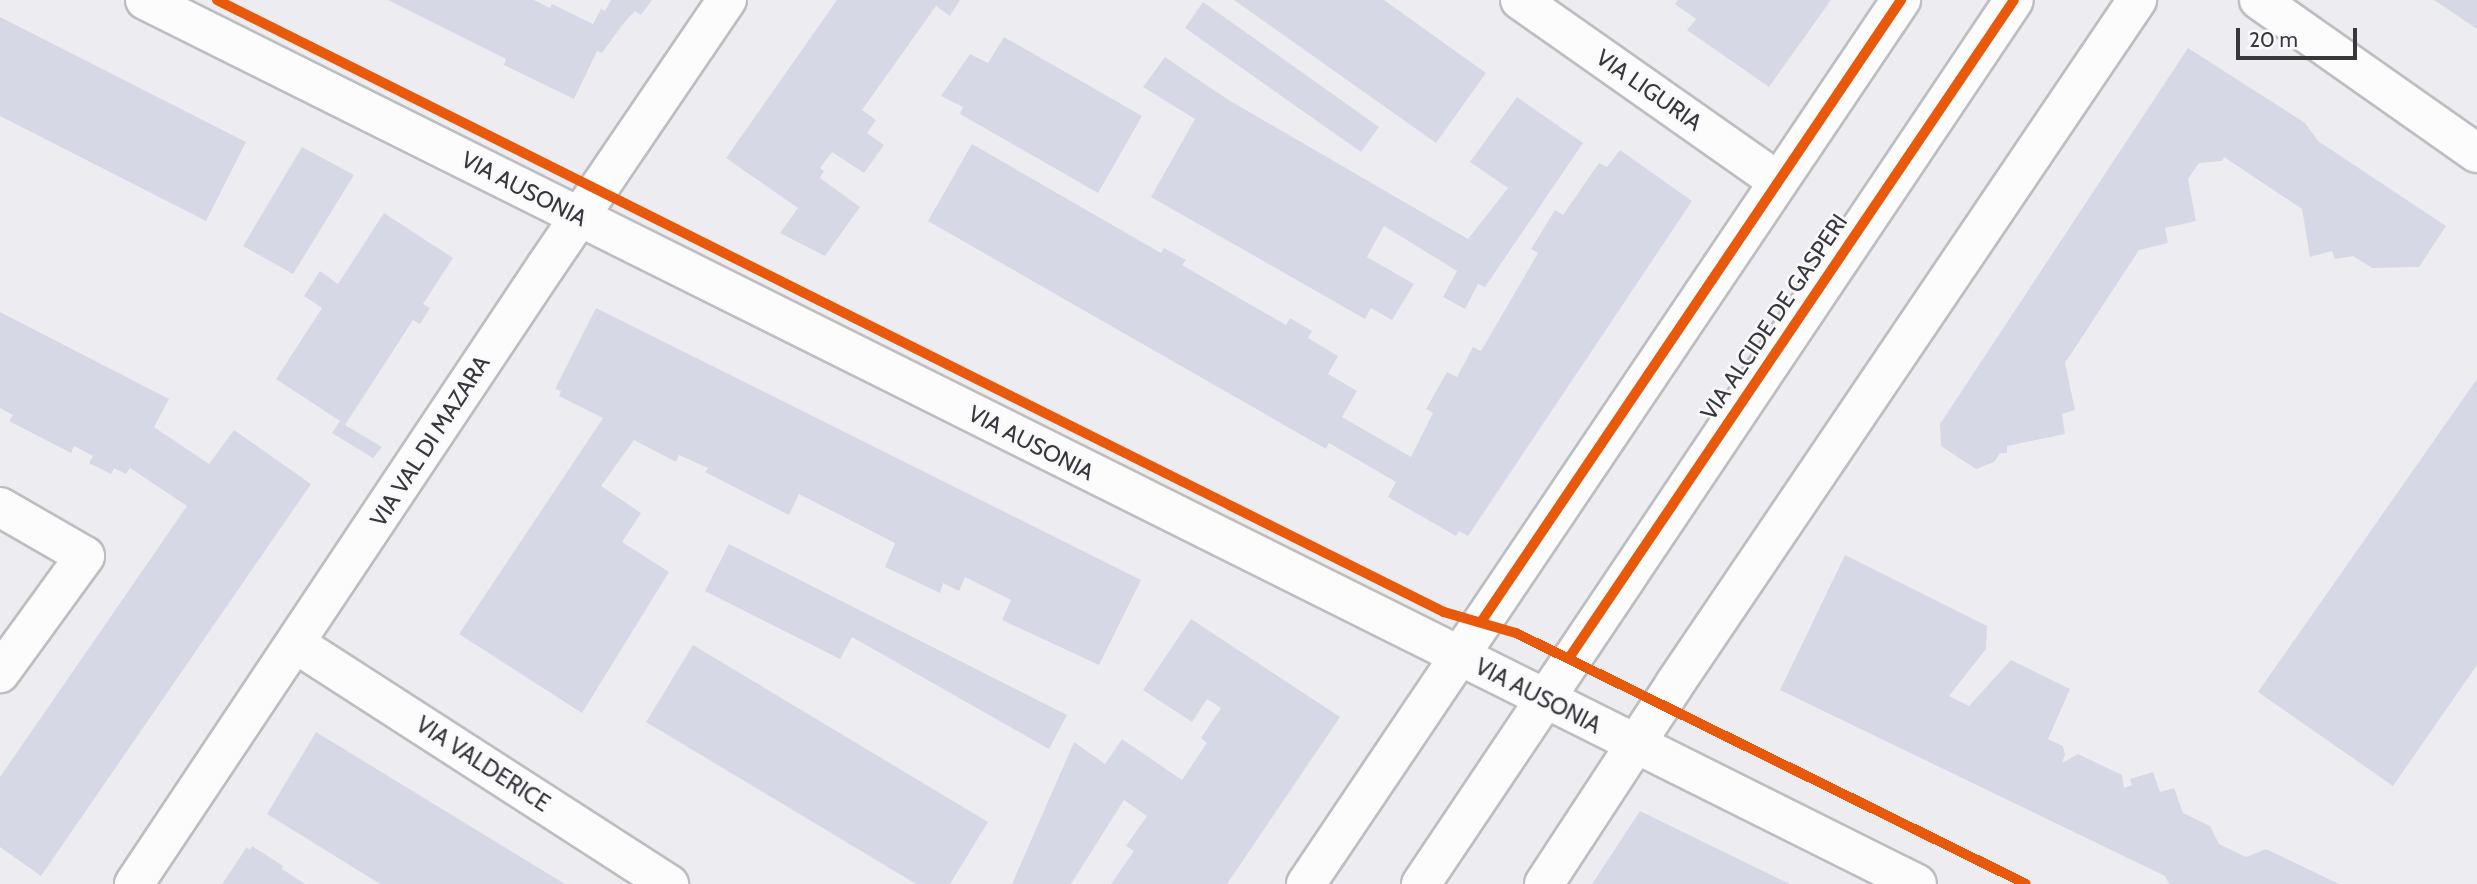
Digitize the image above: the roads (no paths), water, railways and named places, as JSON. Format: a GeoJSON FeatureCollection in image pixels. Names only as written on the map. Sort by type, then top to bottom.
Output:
{"type":"FeatureCollection","features":[{"type":"Feature","properties":{"kind":"street","name":"VIA AUSONIA"},"geometry":{"type":"LineString","coordinates":[[145,0],[1917,884]]}},
{"type":"Feature","properties":{"kind":"street","name":"VIA VAL DI MAZARA"},"geometry":{"type":"LineString","coordinates":[[134,884],[727,0]]}},
{"type":"Feature","properties":{"kind":"street","name":"VIA LIGURIA"},"geometry":{"type":"LineString","coordinates":[[1520,0],[1778,181]]}},
{"type":"Feature","properties":{"kind":"street"},"geometry":{"type":"LineString","coordinates":[[1306,884],[1901,0]]}},
{"type":"Feature","properties":{"kind":"street","name":"VIA ALCIDE DE GASPERI"},"geometry":{"type":"LineString","coordinates":[[1421,884],[2014,0]]}},
{"type":"Feature","properties":{"kind":"street"},"geometry":{"type":"LineString","coordinates":[[1544,884],[2137,0]]}},
{"type":"Feature","properties":{"kind":"street"},"geometry":{"type":"LineString","coordinates":[[2259,0],[2477,153]]}},
{"type":"Feature","properties":{"kind":"street"},"geometry":{"type":"LineString","coordinates":[[0,507],[85,556],[0,673]]}},
{"type":"Feature","properties":{"kind":"street","name":"VIA VALDERICE"},"geometry":{"type":"LineString","coordinates":[[296,643],[669,884]]}}]}
